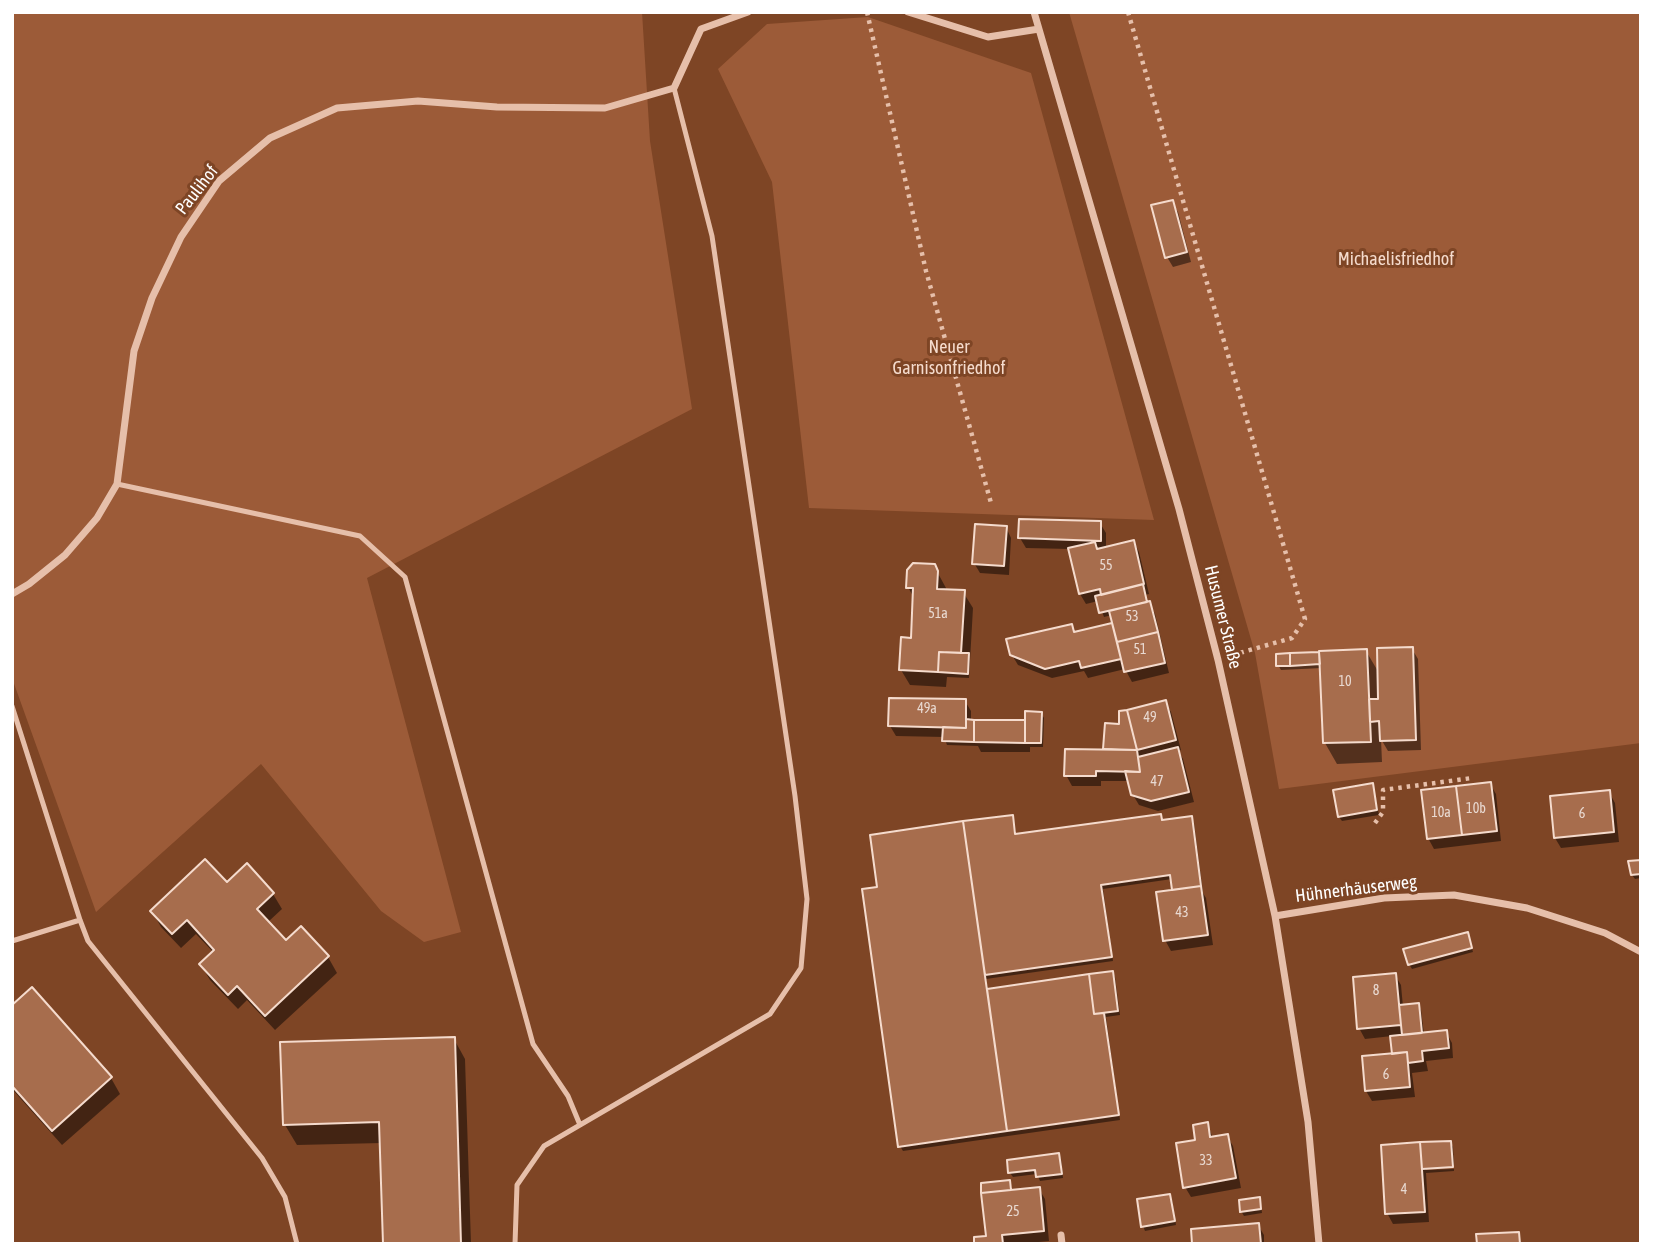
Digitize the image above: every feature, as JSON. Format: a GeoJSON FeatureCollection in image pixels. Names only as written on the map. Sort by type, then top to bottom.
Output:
{"type":"FeatureCollection","features":[{"type":"Feature","properties":{"kind":"street"},"geometry":{"type":"LineString","coordinates":[[674,88],[701,29],[748,12]]}},
{"type":"Feature","properties":{"kind":"street"},"geometry":{"type":"LineString","coordinates":[[908,12],[988,37],[1039,29]]}},
{"type":"Feature","properties":{"kind":"street","name":"Husumer Straße"},"geometry":{"type":"LineString","coordinates":[[1034,12],[1179,509],[1218,660],[1275,916],[1308,1122],[1319,1244]]}},
{"type":"Feature","properties":{"kind":"street","name":"Paulihof"},"geometry":{"type":"LineString","coordinates":[[12,594],[65,555],[97,518],[117,484],[134,351],[152,298],[181,237],[219,181],[270,138],[337,108],[418,101],[497,107],[606,108],[674,88]]}},
{"type":"Feature","properties":{"kind":"street","name":"Hühnerhäuserweg"},"geometry":{"type":"LineString","coordinates":[[1275,916],[1384,898],[1454,895],[1527,908],[1605,933],[1641,952]]}},
{"type":"Feature","properties":{"kind":"street"},"geometry":{"type":"LineString","coordinates":[[1061,1235],[1062,1244]]}},
{"type":"Feature","properties":{"kind":"lane"},"geometry":{"type":"LineString","coordinates":[[515,1244],[517,1185],[544,1146],[770,1014],[801,968],[807,899],[795,796],[712,236],[674,88]]}},
{"type":"Feature","properties":{"kind":"lane"},"geometry":{"type":"LineString","coordinates":[[117,484],[360,536],[405,576],[533,1044],[568,1096],[580,1125]]}},
{"type":"Feature","properties":{"kind":"lane"},"geometry":{"type":"LineString","coordinates":[[12,706],[88,941],[262,1158],[285,1197],[297,1244]]}},
{"type":"Feature","properties":{"kind":"lane"},"geometry":{"type":"LineString","coordinates":[[12,941],[80,920]]}},
{"type":"Feature","properties":{"kind":"path"},"geometry":{"type":"LineString","coordinates":[[867,12],[926,271],[991,503]]}},
{"type":"Feature","properties":{"kind":"path"},"geometry":{"type":"LineString","coordinates":[[1128,12],[1305,619],[1292,638],[1218,660]]}},
{"type":"Feature","properties":{"kind":"path"},"geometry":{"type":"LineString","coordinates":[[1375,823],[1383,812],[1383,790],[1472,778]]}},
{"type":"Feature","properties":{"kind":"green space"},"geometry":{"type":"Polygon","coordinates":[[[12,12],[642,12],[650,141],[692,409],[367,578],[461,932],[424,942],[381,911],[261,764],[96,912],[12,678],[12,12]]]}},
{"type":"Feature","properties":{"kind":"green space","name":"Michaelisfriedhof"},"geometry":{"type":"Polygon","coordinates":[[[1069,12],[1641,12],[1641,743],[1279,789],[1255,653],[1069,12]]]}},
{"type":"Feature","properties":{"kind":"green space","name":"Neuer Garnisonfriedhof"},"geometry":{"type":"Polygon","coordinates":[[[868,17],[1031,73],[1154,520],[809,508],[772,182],[718,69],[767,24],[868,17]]]}},
{"type":"Feature","properties":{"kind":"building"},"geometry":{"type":"Polygon","coordinates":[[[1173,200],[1187,252],[1165,258],[1151,205],[1173,200]]]}},
{"type":"Feature","properties":{"kind":"building"},"geometry":{"type":"Polygon","coordinates":[[[1019,519],[1101,521],[1101,541],[1018,538],[1019,519]]]}},
{"type":"Feature","properties":{"kind":"building"},"geometry":{"type":"Polygon","coordinates":[[[975,524],[1007,526],[1004,566],[972,564],[975,524]]]}},
{"type":"Feature","properties":{"kind":"building"},"geometry":{"type":"Polygon","coordinates":[[[1134,540],[1144,584],[1101,595],[1100,589],[1079,594],[1068,548],[1095,542],[1097,549],[1134,540]]]}},
{"type":"Feature","properties":{"kind":"building"},"geometry":{"type":"Polygon","coordinates":[[[913,563],[935,564],[938,571],[937,589],[965,590],[961,653],[939,652],[938,672],[899,670],[901,637],[911,638],[913,588],[906,588],[907,570],[913,563]]]}},
{"type":"Feature","properties":{"kind":"building"},"geometry":{"type":"Polygon","coordinates":[[[1143,584],[1147,602],[1099,613],[1095,596],[1143,584]]]}},
{"type":"Feature","properties":{"kind":"building"},"geometry":{"type":"Polygon","coordinates":[[[1150,601],[1158,632],[1117,642],[1109,611],[1150,601]]]}},
{"type":"Feature","properties":{"kind":"building"},"geometry":{"type":"Polygon","coordinates":[[[1112,623],[1121,659],[1081,668],[1079,661],[1045,669],[1010,655],[1006,639],[1072,624],[1074,632],[1112,623]]]}},
{"type":"Feature","properties":{"kind":"building"},"geometry":{"type":"Polygon","coordinates":[[[1158,632],[1165,663],[1124,672],[1117,642],[1158,632]]]}},
{"type":"Feature","properties":{"kind":"building"},"geometry":{"type":"Polygon","coordinates":[[[1413,647],[1416,740],[1380,741],[1379,721],[1370,722],[1369,699],[1378,699],[1377,648],[1413,647]]]}},
{"type":"Feature","properties":{"kind":"building"},"geometry":{"type":"Polygon","coordinates":[[[1367,649],[1371,742],[1323,743],[1319,651],[1367,649]]]}},
{"type":"Feature","properties":{"kind":"building"},"geometry":{"type":"Polygon","coordinates":[[[939,652],[969,653],[968,674],[938,672],[939,652]]]}},
{"type":"Feature","properties":{"kind":"building"},"geometry":{"type":"Polygon","coordinates":[[[1319,652],[1320,664],[1290,666],[1290,653],[1319,652]]]}},
{"type":"Feature","properties":{"kind":"building"},"geometry":{"type":"Polygon","coordinates":[[[1290,653],[1290,666],[1276,666],[1276,654],[1290,653]]]}},
{"type":"Feature","properties":{"kind":"building"},"geometry":{"type":"Polygon","coordinates":[[[889,698],[966,699],[966,728],[888,726],[889,698]]]}},
{"type":"Feature","properties":{"kind":"building"},"geometry":{"type":"Polygon","coordinates":[[[1166,700],[1176,740],[1137,750],[1127,710],[1166,700]]]}},
{"type":"Feature","properties":{"kind":"building"},"geometry":{"type":"Polygon","coordinates":[[[1127,710],[1137,750],[1103,749],[1105,723],[1119,724],[1119,711],[1127,710]]]}},
{"type":"Feature","properties":{"kind":"building"},"geometry":{"type":"Polygon","coordinates":[[[1025,711],[1042,712],[1041,743],[1025,743],[1025,711]]]}},
{"type":"Feature","properties":{"kind":"building"},"geometry":{"type":"Polygon","coordinates":[[[966,719],[974,720],[974,742],[942,741],[943,727],[966,728],[966,719]]]}},
{"type":"Feature","properties":{"kind":"building"},"geometry":{"type":"Polygon","coordinates":[[[974,720],[1025,720],[1025,743],[974,742],[974,720]]]}},
{"type":"Feature","properties":{"kind":"building"},"geometry":{"type":"Polygon","coordinates":[[[1178,747],[1189,792],[1151,801],[1131,795],[1125,771],[1140,772],[1138,757],[1178,747]]]}},
{"type":"Feature","properties":{"kind":"building"},"geometry":{"type":"Polygon","coordinates":[[[1065,749],[1137,750],[1140,772],[1096,771],[1096,776],[1064,776],[1065,749]]]}},
{"type":"Feature","properties":{"kind":"building"},"geometry":{"type":"Polygon","coordinates":[[[1491,782],[1497,831],[1462,835],[1456,786],[1491,782]]]}},
{"type":"Feature","properties":{"kind":"building"},"geometry":{"type":"Polygon","coordinates":[[[1373,783],[1377,810],[1338,817],[1333,790],[1373,783]]]}},
{"type":"Feature","properties":{"kind":"building"},"geometry":{"type":"Polygon","coordinates":[[[1456,786],[1462,835],[1427,839],[1421,790],[1456,786]]]}},
{"type":"Feature","properties":{"kind":"building"},"geometry":{"type":"Polygon","coordinates":[[[1610,790],[1614,832],[1554,838],[1550,796],[1610,790]]]}},
{"type":"Feature","properties":{"kind":"building"},"geometry":{"type":"Polygon","coordinates":[[[1161,814],[1162,820],[1192,816],[1201,886],[1172,890],[1170,875],[1101,885],[1112,957],[985,975],[963,821],[1013,815],[1015,834],[1161,814]]]}},
{"type":"Feature","properties":{"kind":"building"},"geometry":{"type":"Polygon","coordinates":[[[963,821],[1007,1131],[898,1147],[862,889],[877,887],[870,835],[963,821]]]}},
{"type":"Feature","properties":{"kind":"building"},"geometry":{"type":"Polygon","coordinates":[[[205,859],[227,882],[247,863],[274,893],[257,909],[286,940],[301,926],[329,956],[265,1016],[237,986],[228,995],[199,964],[214,950],[187,920],[172,934],[150,911],[205,859]]]}},
{"type":"Feature","properties":{"kind":"building"},"geometry":{"type":"Polygon","coordinates":[[[1641,860],[1641,874],[1631,875],[1628,861],[1641,860]]]}},
{"type":"Feature","properties":{"kind":"building"},"geometry":{"type":"Polygon","coordinates":[[[1201,886],[1208,935],[1163,941],[1156,892],[1201,886]]]}},
{"type":"Feature","properties":{"kind":"building"},"geometry":{"type":"Polygon","coordinates":[[[1468,932],[1472,948],[1408,965],[1403,949],[1468,932]]]}},
{"type":"Feature","properties":{"kind":"building"},"geometry":{"type":"Polygon","coordinates":[[[1113,971],[1118,1011],[1094,1014],[1089,974],[1113,971]]]}},
{"type":"Feature","properties":{"kind":"building"},"geometry":{"type":"Polygon","coordinates":[[[1396,973],[1401,1025],[1357,1029],[1353,977],[1396,973]]]}},
{"type":"Feature","properties":{"kind":"building"},"geometry":{"type":"Polygon","coordinates":[[[1089,974],[1094,1014],[1104,1013],[1119,1115],[1007,1131],[987,989],[1089,974]]]}},
{"type":"Feature","properties":{"kind":"building"},"geometry":{"type":"Polygon","coordinates":[[[32,987],[112,1077],[52,1131],[12,1086],[12,1005],[32,987]]]}},
{"type":"Feature","properties":{"kind":"building"},"geometry":{"type":"Polygon","coordinates":[[[1419,1003],[1422,1033],[1402,1035],[1399,1005],[1419,1003]]]}},
{"type":"Feature","properties":{"kind":"building"},"geometry":{"type":"Polygon","coordinates":[[[1447,1030],[1449,1048],[1422,1051],[1423,1061],[1408,1063],[1407,1052],[1392,1054],[1390,1036],[1447,1030]]]}},
{"type":"Feature","properties":{"kind":"building"},"geometry":{"type":"Polygon","coordinates":[[[455,1037],[461,1244],[383,1244],[379,1122],[283,1125],[280,1042],[455,1037]]]}},
{"type":"Feature","properties":{"kind":"building"},"geometry":{"type":"Polygon","coordinates":[[[1407,1052],[1410,1087],[1365,1091],[1362,1056],[1407,1052]]]}},
{"type":"Feature","properties":{"kind":"building"},"geometry":{"type":"Polygon","coordinates":[[[1208,1122],[1210,1137],[1228,1134],[1236,1178],[1183,1188],[1176,1143],[1195,1140],[1193,1125],[1208,1122]]]}},
{"type":"Feature","properties":{"kind":"building"},"geometry":{"type":"Polygon","coordinates":[[[1451,1141],[1453,1167],[1422,1169],[1420,1142],[1451,1141]]]}},
{"type":"Feature","properties":{"kind":"building"},"geometry":{"type":"Polygon","coordinates":[[[1420,1142],[1425,1212],[1385,1214],[1381,1145],[1420,1142]]]}},
{"type":"Feature","properties":{"kind":"building"},"geometry":{"type":"Polygon","coordinates":[[[1059,1153],[1062,1174],[1036,1177],[1035,1170],[1008,1173],[1007,1160],[1059,1153]]]}},
{"type":"Feature","properties":{"kind":"building"},"geometry":{"type":"Polygon","coordinates":[[[1010,1180],[1011,1190],[981,1193],[981,1183],[1010,1180]]]}},
{"type":"Feature","properties":{"kind":"building"},"geometry":{"type":"Polygon","coordinates":[[[1040,1187],[1044,1231],[1002,1235],[1003,1244],[974,1244],[974,1237],[986,1236],[981,1193],[1040,1187]]]}},
{"type":"Feature","properties":{"kind":"building"},"geometry":{"type":"Polygon","coordinates":[[[1170,1194],[1175,1221],[1141,1227],[1137,1199],[1170,1194]]]}},
{"type":"Feature","properties":{"kind":"building"},"geometry":{"type":"Polygon","coordinates":[[[1260,1197],[1261,1209],[1240,1212],[1239,1200],[1260,1197]]]}},
{"type":"Feature","properties":{"kind":"building"},"geometry":{"type":"Polygon","coordinates":[[[1259,1223],[1261,1244],[1192,1244],[1191,1229],[1259,1223]]]}},
{"type":"Feature","properties":{"kind":"building"},"geometry":{"type":"Polygon","coordinates":[[[1519,1232],[1520,1244],[1477,1244],[1476,1234],[1519,1232]]]}}]}
